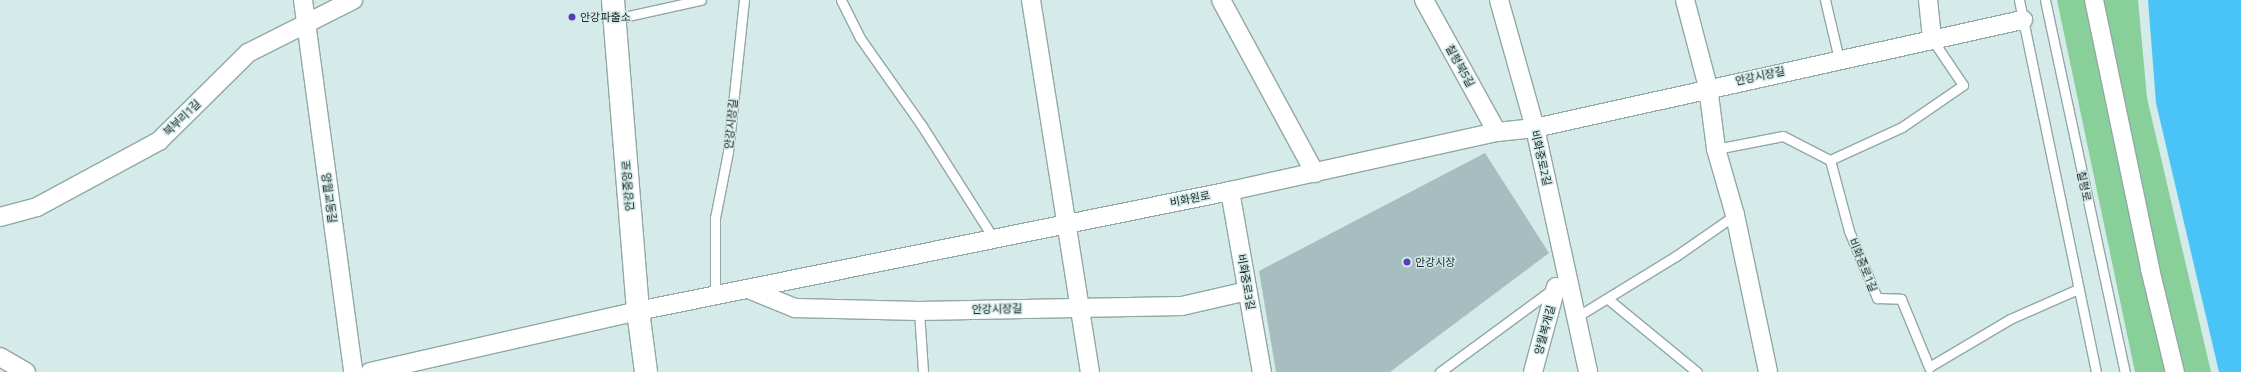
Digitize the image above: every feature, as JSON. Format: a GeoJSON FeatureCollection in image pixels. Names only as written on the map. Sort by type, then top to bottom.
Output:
{"type":"FeatureCollection","features":[{"type":"Feature","properties":{"kind":"main road","name":"안강중앙로"},"geometry":{"type":"LineString","coordinates":[[614,10],[638,311],[646,372]]}},
{"type":"Feature","properties":{"kind":"street","name":"양월교동길"},"geometry":{"type":"LineString","coordinates":[[303,0],[305,24],[353,372]]}},
{"type":"Feature","properties":{"kind":"street","name":"북부리1길"},"geometry":{"type":"LineString","coordinates":[[0,217],[37,206],[159,141],[248,53],[352,0]]}},
{"type":"Feature","properties":{"kind":"street"},"geometry":{"type":"LineString","coordinates":[[1031,0],[1065,225],[1090,372]]}},
{"type":"Feature","properties":{"kind":"street"},"geometry":{"type":"LineString","coordinates":[[1221,0],[1315,173]]}},
{"type":"Feature","properties":{"kind":"street","name":"칠평북5길"},"geometry":{"type":"LineString","coordinates":[[1424,0],[1497,132]]}},
{"type":"Feature","properties":{"kind":"street","name":"비화중로2길"},"geometry":{"type":"LineString","coordinates":[[1499,0],[1534,128],[1562,282],[1578,316],[1588,372]]}},
{"type":"Feature","properties":{"kind":"street"},"geometry":{"type":"LineString","coordinates":[[1685,0],[1708,87],[1716,149],[1735,215],[1768,372]]}},
{"type":"Feature","properties":{"kind":"street"},"geometry":{"type":"LineString","coordinates":[[1928,0],[1932,39]]}},
{"type":"Feature","properties":{"kind":"street"},"geometry":{"type":"LineString","coordinates":[[2094,0],[2150,269],[2175,372]]}},
{"type":"Feature","properties":{"kind":"street","name":"안강시장길"},"geometry":{"type":"LineString","coordinates":[[1497,132],[1534,128],[1708,87],[2023,20]]}},
{"type":"Feature","properties":{"kind":"street","name":"비화원로"},"geometry":{"type":"LineString","coordinates":[[1065,225],[1315,173],[1497,132]]}},
{"type":"Feature","properties":{"kind":"street","name":"비화중로3길"},"geometry":{"type":"LineString","coordinates":[[1230,191],[1262,372]]}},
{"type":"Feature","properties":{"kind":"street"},"geometry":{"type":"LineString","coordinates":[[370,372],[638,311],[1065,225]]}},
{"type":"Feature","properties":{"kind":"street","name":"양월복개길"},"geometry":{"type":"LineString","coordinates":[[1533,372],[1562,282]]}},
{"type":"Feature","properties":{"kind":"street","name":"안강시장길"},"geometry":{"type":"LineString","coordinates":[[748,289],[795,308],[919,311],[1182,306],[1248,291]]}},
{"type":"Feature","properties":{"kind":"street"},"geometry":{"type":"LineString","coordinates":[[0,356],[26,372]]}},
{"type":"Feature","properties":{"kind":"lane"},"geometry":{"type":"LineString","coordinates":[[614,10],[701,0]]}},
{"type":"Feature","properties":{"kind":"lane","name":"안강시장길"},"geometry":{"type":"LineString","coordinates":[[715,296],[715,218],[728,152],[744,0]]}},
{"type":"Feature","properties":{"kind":"lane"},"geometry":{"type":"LineString","coordinates":[[841,0],[860,38],[922,126],[994,239]]}},
{"type":"Feature","properties":{"kind":"lane"},"geometry":{"type":"LineString","coordinates":[[1825,0],[1839,59]]}},
{"type":"Feature","properties":{"kind":"lane"},"geometry":{"type":"LineString","coordinates":[[2019,0],[2096,372]]}},
{"type":"Feature","properties":{"kind":"lane","name":"칠평로"},"geometry":{"type":"LineString","coordinates":[[2045,0],[2125,372]]}},
{"type":"Feature","properties":{"kind":"lane"},"geometry":{"type":"LineString","coordinates":[[1716,149],[1783,136],[1830,160],[1902,128],[1963,85],[1932,39]]}},
{"type":"Feature","properties":{"kind":"lane","name":"비화중로1길"},"geometry":{"type":"LineString","coordinates":[[1830,160],[1849,231],[1877,298],[1901,299],[1926,370],[2010,319],[2078,289]]}},
{"type":"Feature","properties":{"kind":"lane"},"geometry":{"type":"LineString","coordinates":[[1578,316],[1608,299],[1735,215]]}},
{"type":"Feature","properties":{"kind":"lane"},"geometry":{"type":"LineString","coordinates":[[1440,372],[1562,282]]}},
{"type":"Feature","properties":{"kind":"lane"},"geometry":{"type":"LineString","coordinates":[[1608,299],[1696,372]]}},
{"type":"Feature","properties":{"kind":"lane"},"geometry":{"type":"LineString","coordinates":[[919,311],[923,372]]}},
{"type":"Feature","properties":{"kind":"green space"},"geometry":{"type":"Polygon","coordinates":[[[2057,0],[2138,0],[2147,98],[2211,372],[2135,372],[2057,0]]]}},
{"type":"Feature","properties":{"kind":"water"},"geometry":{"type":"Polygon","coordinates":[[[2148,0],[2241,0],[2241,372],[2219,372],[2156,103],[2148,0]]]}},
{"type":"Feature","properties":{"kind":"building","name":"안강시장"},"geometry":{"type":"Polygon","coordinates":[[[1485,153],[1549,253],[1390,372],[1276,372],[1259,271],[1485,153]]]}},
{"type":"Feature","properties":{"kind":"place","name":"안강파출소"},"geometry":{"type":"Point","coordinates":[572,17]}},
{"type":"Feature","properties":{"kind":"place","name":"안강시장"},"geometry":{"type":"Point","coordinates":[1407,262]}}]}
